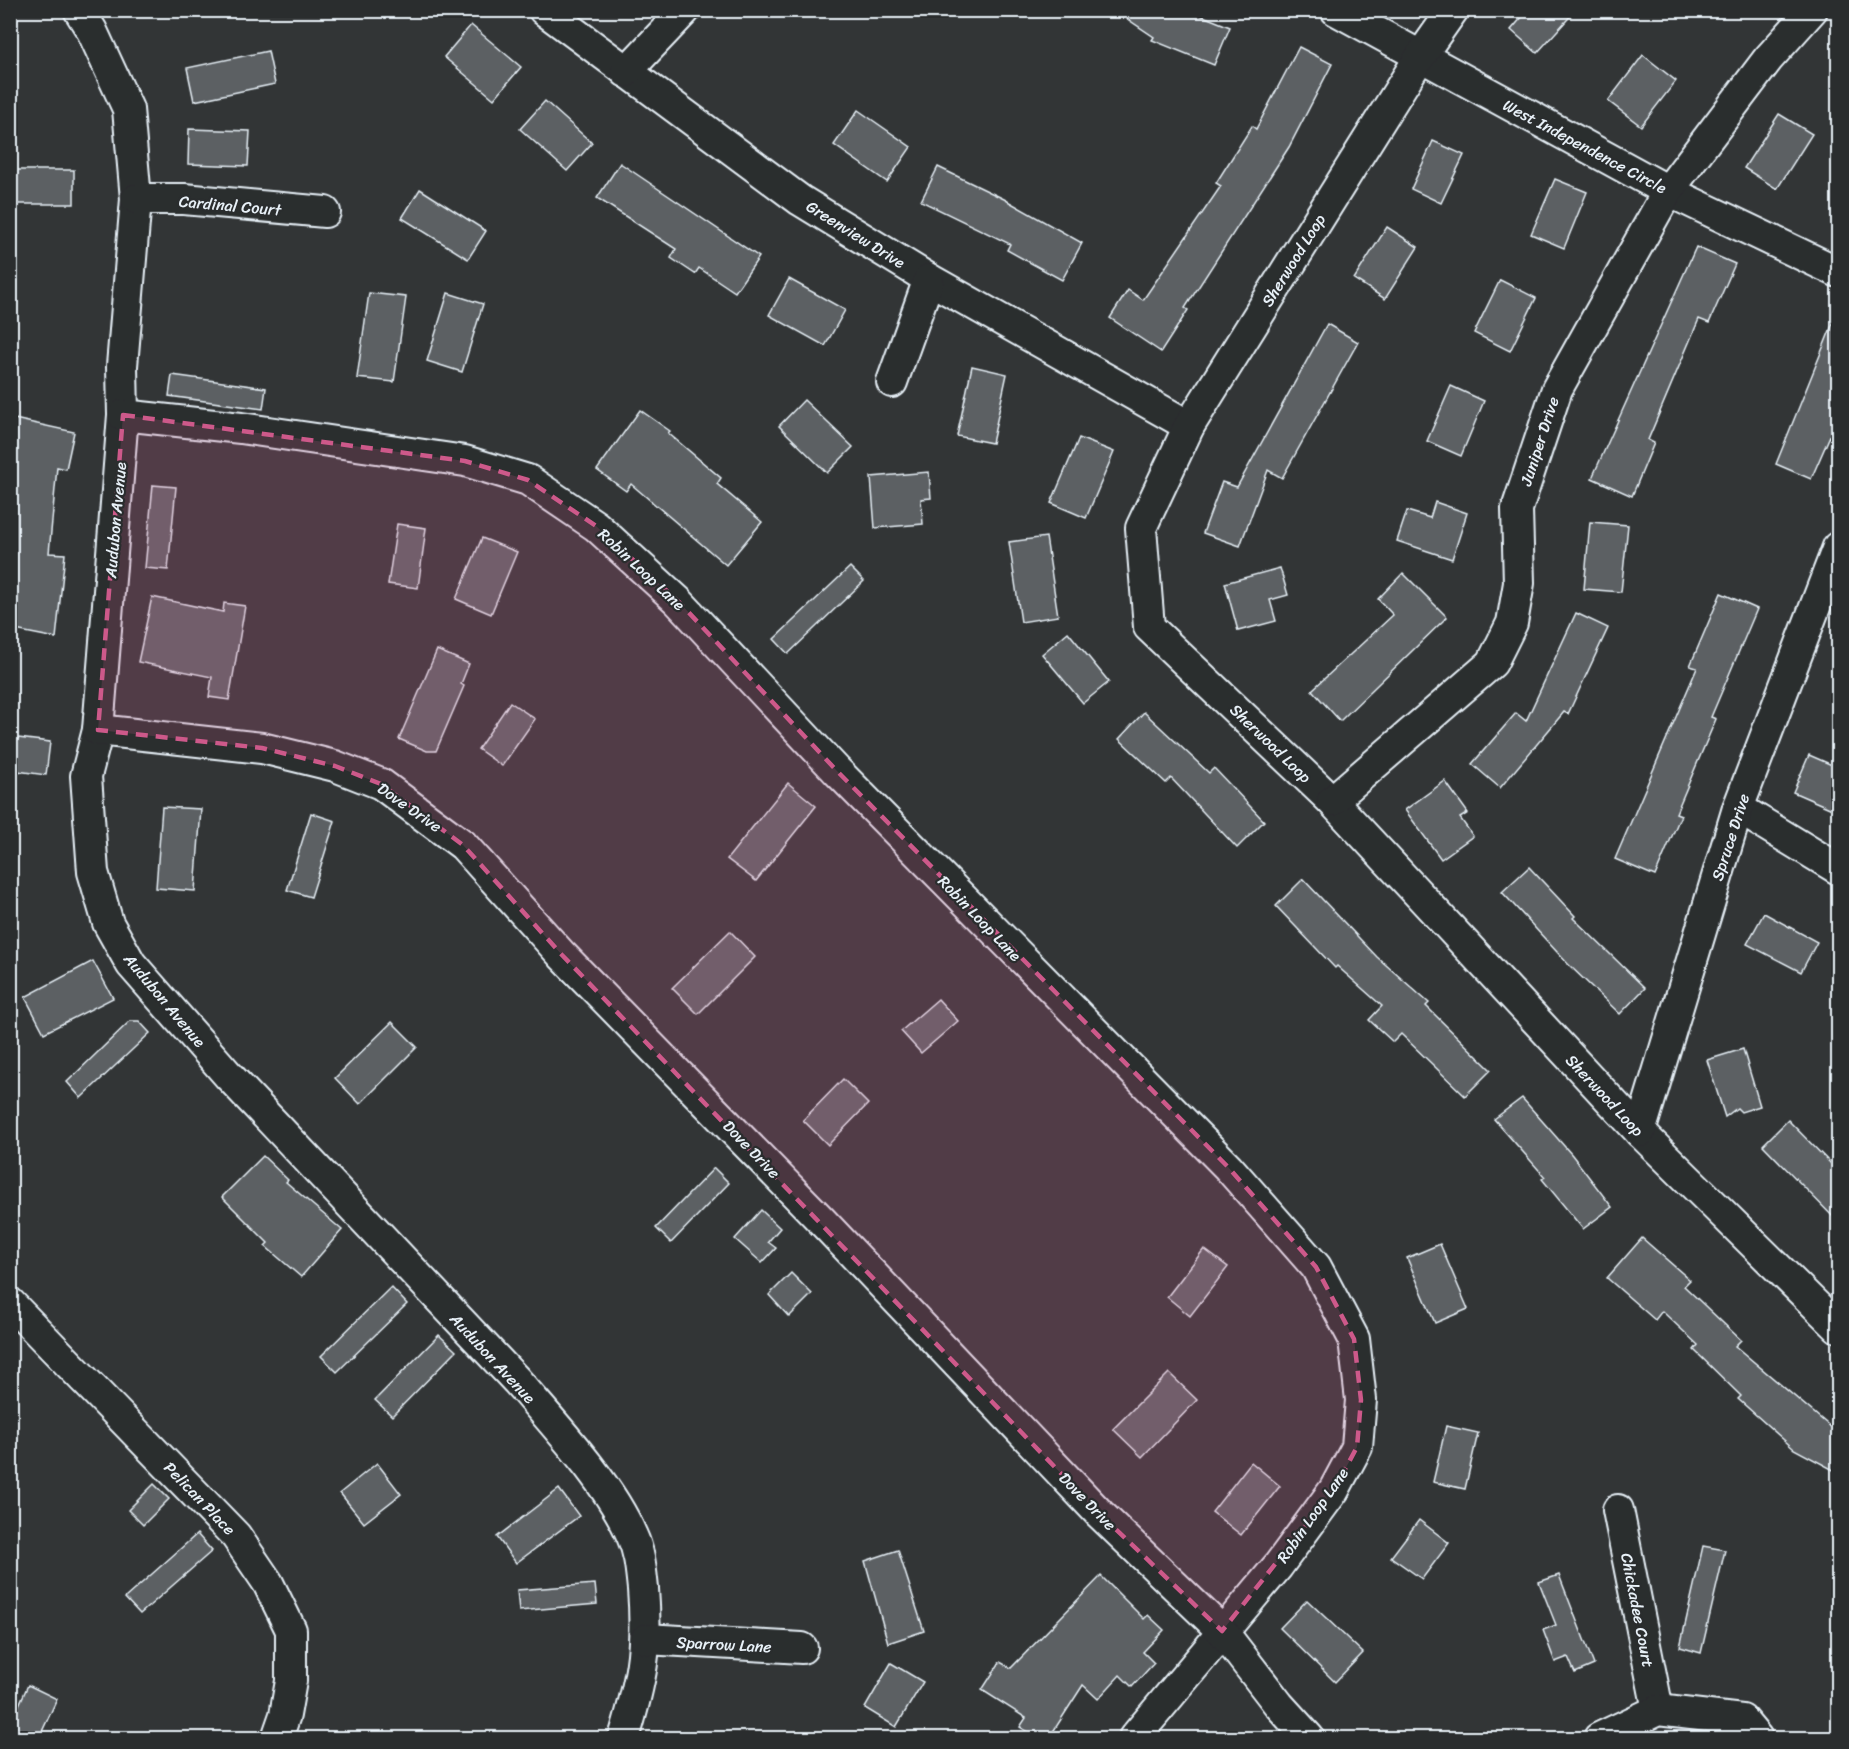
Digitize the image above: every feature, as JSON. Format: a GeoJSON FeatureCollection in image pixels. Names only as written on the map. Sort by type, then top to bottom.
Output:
{"type":"FeatureCollection","features":[{"type":"Feature","properties":{"kind":"street","name":"Audubon Avenue"},"geometry":{"type":"LineString","coordinates":[[79,10],[92,31],[128,109],[136,199],[122,366],[123,415],[98,730],[86,776],[93,872],[108,923],[131,964],[230,1076],[517,1381],[581,1457],[632,1535],[640,1562],[646,1639],[641,1678],[624,1738]]}},
{"type":"Feature","properties":{"kind":"street","name":"Greenview Drive"},"geometry":{"type":"LineString","coordinates":[[544,10],[800,200],[929,279],[1189,426]]}},
{"type":"Feature","properties":{"kind":"street"},"geometry":{"type":"LineString","coordinates":[[626,72],[685,10]]}},
{"type":"Feature","properties":{"kind":"street","name":"West Independence Circle"},"geometry":{"type":"LineString","coordinates":[[1336,10],[1668,191],[1839,272]]}},
{"type":"Feature","properties":{"kind":"street","name":"Sherwood Loop"},"geometry":{"type":"LineString","coordinates":[[1453,10],[1420,57],[1189,426],[1141,528],[1149,627],[1332,801],[1640,1132],[1839,1327]]}},
{"type":"Feature","properties":{"kind":"street","name":"Juniper Drive"},"geometry":{"type":"LineString","coordinates":[[1332,801],[1492,663],[1512,623],[1519,583],[1517,509],[1544,421],[1557,389],[1668,191],[1768,59],[1812,10]]}},
{"type":"Feature","properties":{"kind":"street","name":"Cardinal Court"},"geometry":{"type":"LineString","coordinates":[[136,199],[184,199],[325,212]]}},
{"type":"Feature","properties":{"kind":"street"},"geometry":{"type":"LineString","coordinates":[[892,382],[929,279]]}},
{"type":"Feature","properties":{"kind":"street","name":"Robin Loop Lane"},"geometry":{"type":"LineString","coordinates":[[123,415],[241,428],[465,461],[528,480],[596,526],[678,602],[861,796],[1228,1167],[1316,1267],[1354,1339],[1361,1400],[1357,1447],[1334,1490],[1278,1566],[1134,1738]]}},
{"type":"Feature","properties":{"kind":"street","name":"Spruce Drive"},"geometry":{"type":"LineString","coordinates":[[1640,1132],[1738,808],[1835,564]]}},
{"type":"Feature","properties":{"kind":"street","name":"Dove Drive"},"geometry":{"type":"LineString","coordinates":[[98,730],[262,748],[334,766],[381,784],[463,845],[562,955],[730,1125],[1100,1514],[1222,1631],[1309,1738]]}},
{"type":"Feature","properties":{"kind":"street"},"geometry":{"type":"LineString","coordinates":[[1738,808],[1839,869]]}},
{"type":"Feature","properties":{"kind":"street","name":"Pelican Place"},"geometry":{"type":"LineString","coordinates":[[10,1303],[236,1536],[268,1583],[291,1630],[291,1682],[285,1715],[277,1738]]}},
{"type":"Feature","properties":{"kind":"street","name":"Chickadee Court"},"geometry":{"type":"LineString","coordinates":[[1618,1510],[1658,1710]]}},
{"type":"Feature","properties":{"kind":"street","name":"Sparrow Lane"},"geometry":{"type":"LineString","coordinates":[[646,1639],[802,1648]]}},
{"type":"Feature","properties":{"kind":"street"},"geometry":{"type":"LineString","coordinates":[[1599,1738],[1658,1710],[1742,1720],[1757,1738]]}},
{"type":"Feature","properties":{"kind":"highlighted area"},"geometry":{"type":"Polygon","coordinates":[[[123,415],[465,461],[528,480],[596,526],[678,601],[837,771],[1228,1167],[1316,1267],[1354,1339],[1361,1400],[1357,1447],[1334,1490],[1222,1631],[1100,1514],[562,955],[463,845],[381,784],[335,766],[262,748],[98,730],[123,415]]]}},
{"type":"Feature","properties":{"kind":"building"},"geometry":{"type":"Polygon","coordinates":[[[1114,10],[1188,10],[1230,27],[1214,65],[1152,40],[1154,37],[1114,10]]]}},
{"type":"Feature","properties":{"kind":"building"},"geometry":{"type":"Polygon","coordinates":[[[1528,10],[1576,10],[1537,53],[1511,30],[1528,10]]]}},
{"type":"Feature","properties":{"kind":"building"},"geometry":{"type":"Polygon","coordinates":[[[471,25],[521,67],[494,99],[444,57],[471,25]]]}},
{"type":"Feature","properties":{"kind":"building"},"geometry":{"type":"Polygon","coordinates":[[[1299,47],[1332,64],[1289,147],[1185,308],[1188,310],[1161,352],[1110,318],[1128,290],[1143,300],[1221,186],[1216,183],[1252,126],[1256,129],[1299,47]]]}},
{"type":"Feature","properties":{"kind":"building"},"geometry":{"type":"Polygon","coordinates":[[[268,51],[275,84],[194,101],[187,68],[268,51]]]}},
{"type":"Feature","properties":{"kind":"building"},"geometry":{"type":"Polygon","coordinates":[[[1643,55],[1676,81],[1641,126],[1608,101],[1643,55]]]}},
{"type":"Feature","properties":{"kind":"building"},"geometry":{"type":"Polygon","coordinates":[[[545,101],[592,143],[567,171],[520,129],[545,101]]]}},
{"type":"Feature","properties":{"kind":"building"},"geometry":{"type":"Polygon","coordinates":[[[858,110],[911,147],[887,182],[834,145],[858,110]]]}},
{"type":"Feature","properties":{"kind":"building"},"geometry":{"type":"Polygon","coordinates":[[[1779,114],[1812,134],[1777,189],[1744,168],[1779,114]]]}},
{"type":"Feature","properties":{"kind":"building"},"geometry":{"type":"Polygon","coordinates":[[[189,129],[250,131],[248,166],[188,164],[189,129]]]}},
{"type":"Feature","properties":{"kind":"building"},"geometry":{"type":"Polygon","coordinates":[[[1433,141],[1464,155],[1441,203],[1411,189],[1433,141]]]}},
{"type":"Feature","properties":{"kind":"building"},"geometry":{"type":"Polygon","coordinates":[[[620,163],[759,257],[735,292],[699,268],[695,274],[671,258],[676,249],[597,198],[620,163]]]}},
{"type":"Feature","properties":{"kind":"building"},"geometry":{"type":"Polygon","coordinates":[[[938,167],[1004,199],[1082,243],[1062,280],[1007,250],[1010,244],[921,201],[938,167]]]}},
{"type":"Feature","properties":{"kind":"building"},"geometry":{"type":"Polygon","coordinates":[[[10,170],[74,170],[74,204],[10,204],[10,170]]]}},
{"type":"Feature","properties":{"kind":"building"},"geometry":{"type":"Polygon","coordinates":[[[1555,179],[1587,192],[1564,248],[1531,234],[1555,179]]]}},
{"type":"Feature","properties":{"kind":"building"},"geometry":{"type":"Polygon","coordinates":[[[420,189],[486,231],[468,259],[402,218],[420,189]]]}},
{"type":"Feature","properties":{"kind":"building"},"geometry":{"type":"Polygon","coordinates":[[[1387,227],[1418,247],[1385,299],[1354,279],[1387,227]]]}},
{"type":"Feature","properties":{"kind":"building"},"geometry":{"type":"Polygon","coordinates":[[[1696,247],[1735,264],[1709,323],[1699,319],[1648,440],[1654,443],[1632,496],[1592,478],[1696,247]]]}},
{"type":"Feature","properties":{"kind":"building"},"geometry":{"type":"Polygon","coordinates":[[[789,279],[845,310],[825,346],[769,315],[789,279]]]}},
{"type":"Feature","properties":{"kind":"building"},"geometry":{"type":"Polygon","coordinates":[[[1500,280],[1536,298],[1510,351],[1474,333],[1500,280]]]}},
{"type":"Feature","properties":{"kind":"building"},"geometry":{"type":"Polygon","coordinates":[[[369,293],[406,297],[394,382],[357,378],[369,293]]]}},
{"type":"Feature","properties":{"kind":"building"},"geometry":{"type":"Polygon","coordinates":[[[448,293],[483,304],[462,372],[427,361],[448,293]]]}},
{"type":"Feature","properties":{"kind":"building"},"geometry":{"type":"Polygon","coordinates":[[[1839,308],[1839,415],[1811,479],[1776,464],[1839,308]]]}},
{"type":"Feature","properties":{"kind":"building"},"geometry":{"type":"Polygon","coordinates":[[[1327,324],[1358,342],[1282,478],[1268,470],[1240,546],[1203,533],[1222,482],[1237,487],[1327,324]]]}},
{"type":"Feature","properties":{"kind":"building"},"geometry":{"type":"Polygon","coordinates":[[[972,366],[1007,374],[992,443],[957,436],[972,366]]]}},
{"type":"Feature","properties":{"kind":"building"},"geometry":{"type":"Polygon","coordinates":[[[172,375],[266,388],[263,409],[169,396],[172,375]]]}},
{"type":"Feature","properties":{"kind":"building"},"geometry":{"type":"Polygon","coordinates":[[[1451,386],[1484,401],[1461,456],[1427,441],[1451,386]]]}},
{"type":"Feature","properties":{"kind":"building"},"geometry":{"type":"Polygon","coordinates":[[[804,400],[853,447],[827,473],[779,426],[804,400]]]}},
{"type":"Feature","properties":{"kind":"building"},"geometry":{"type":"Polygon","coordinates":[[[640,410],[670,431],[668,433],[721,478],[717,484],[762,522],[726,565],[631,484],[626,491],[597,470],[640,410]]]}},
{"type":"Feature","properties":{"kind":"building"},"geometry":{"type":"Polygon","coordinates":[[[10,418],[74,432],[66,469],[57,467],[49,553],[65,554],[56,638],[10,629],[10,418]]]}},
{"type":"Feature","properties":{"kind":"building"},"geometry":{"type":"Polygon","coordinates":[[[1079,438],[1114,452],[1086,518],[1051,503],[1079,438]]]}},
{"type":"Feature","properties":{"kind":"building"},"geometry":{"type":"Polygon","coordinates":[[[929,472],[931,498],[921,499],[923,524],[875,528],[871,477],[929,472]]]}},
{"type":"Feature","properties":{"kind":"building"},"geometry":{"type":"Polygon","coordinates":[[[153,485],[176,487],[168,570],[145,568],[153,485]]]}},
{"type":"Feature","properties":{"kind":"building"},"geometry":{"type":"Polygon","coordinates":[[[1435,502],[1467,513],[1452,559],[1397,541],[1407,511],[1430,518],[1435,502]]]}},
{"type":"Feature","properties":{"kind":"building"},"geometry":{"type":"Polygon","coordinates":[[[1590,522],[1628,525],[1621,592],[1584,589],[1590,522]]]}},
{"type":"Feature","properties":{"kind":"building"},"geometry":{"type":"Polygon","coordinates":[[[397,524],[426,528],[418,588],[388,584],[397,524]]]}},
{"type":"Feature","properties":{"kind":"building"},"geometry":{"type":"Polygon","coordinates":[[[1046,537],[1058,616],[1021,622],[1009,542],[1046,537]]]}},
{"type":"Feature","properties":{"kind":"building"},"geometry":{"type":"Polygon","coordinates":[[[482,538],[517,552],[491,614],[456,599],[482,538]]]}},
{"type":"Feature","properties":{"kind":"building"},"geometry":{"type":"Polygon","coordinates":[[[850,567],[864,581],[788,654],[774,639],[850,567]]]}},
{"type":"Feature","properties":{"kind":"building"},"geometry":{"type":"Polygon","coordinates":[[[1280,568],[1288,595],[1270,600],[1276,621],[1238,631],[1225,583],[1280,568]]]}},
{"type":"Feature","properties":{"kind":"building"},"geometry":{"type":"Polygon","coordinates":[[[1403,573],[1447,617],[1340,721],[1312,690],[1393,615],[1378,599],[1403,573]]]}},
{"type":"Feature","properties":{"kind":"building"},"geometry":{"type":"Polygon","coordinates":[[[1721,593],[1757,609],[1711,717],[1716,719],[1676,813],[1681,815],[1655,876],[1615,859],[1697,668],[1690,666],[1721,593]]]}},
{"type":"Feature","properties":{"kind":"building"},"geometry":{"type":"Polygon","coordinates":[[[152,597],[223,612],[224,603],[245,606],[229,700],[209,697],[212,677],[138,662],[152,597]]]}},
{"type":"Feature","properties":{"kind":"building"},"geometry":{"type":"Polygon","coordinates":[[[1576,613],[1608,628],[1568,714],[1564,712],[1500,788],[1472,764],[1516,713],[1526,721],[1576,613]]]}},
{"type":"Feature","properties":{"kind":"building"},"geometry":{"type":"Polygon","coordinates":[[[1068,632],[1109,682],[1083,703],[1042,654],[1068,632]]]}},
{"type":"Feature","properties":{"kind":"building"},"geometry":{"type":"Polygon","coordinates":[[[437,650],[469,664],[461,684],[464,686],[436,751],[427,751],[399,739],[437,650]]]}},
{"type":"Feature","properties":{"kind":"building"},"geometry":{"type":"Polygon","coordinates":[[[510,702],[535,719],[502,766],[478,749],[510,702]]]}},
{"type":"Feature","properties":{"kind":"building"},"geometry":{"type":"Polygon","coordinates":[[[1144,712],[1209,773],[1214,768],[1264,821],[1237,848],[1171,778],[1166,783],[1119,739],[1144,712]]]}},
{"type":"Feature","properties":{"kind":"building"},"geometry":{"type":"Polygon","coordinates":[[[10,737],[50,742],[46,775],[10,770],[10,737]]]}},
{"type":"Feature","properties":{"kind":"building"},"geometry":{"type":"Polygon","coordinates":[[[1809,755],[1839,768],[1839,812],[1793,792],[1809,755]]]}},
{"type":"Feature","properties":{"kind":"building"},"geometry":{"type":"Polygon","coordinates":[[[1445,781],[1468,813],[1460,818],[1473,836],[1441,859],[1405,810],[1445,781]]]}},
{"type":"Feature","properties":{"kind":"building"},"geometry":{"type":"Polygon","coordinates":[[[788,783],[816,806],[756,881],[727,859],[788,783]]]}},
{"type":"Feature","properties":{"kind":"building"},"geometry":{"type":"Polygon","coordinates":[[[162,807],[201,809],[195,891],[156,888],[162,807]]]}},
{"type":"Feature","properties":{"kind":"building"},"geometry":{"type":"Polygon","coordinates":[[[311,813],[335,821],[311,897],[287,890],[311,813]]]}},
{"type":"Feature","properties":{"kind":"building"},"geometry":{"type":"Polygon","coordinates":[[[1529,867],[1575,916],[1573,918],[1645,988],[1620,1014],[1568,964],[1502,892],[1529,867]]]}},
{"type":"Feature","properties":{"kind":"building"},"geometry":{"type":"Polygon","coordinates":[[[1303,879],[1377,957],[1429,1003],[1426,1006],[1491,1070],[1465,1096],[1401,1034],[1393,1042],[1369,1020],[1382,1006],[1337,966],[1335,968],[1276,906],[1303,879]]]}},
{"type":"Feature","properties":{"kind":"building"},"geometry":{"type":"Polygon","coordinates":[[[1764,913],[1817,942],[1801,972],[1747,944],[1764,913]]]}},
{"type":"Feature","properties":{"kind":"building"},"geometry":{"type":"Polygon","coordinates":[[[730,931],[755,957],[698,1014],[672,988],[730,931]]]}},
{"type":"Feature","properties":{"kind":"building"},"geometry":{"type":"Polygon","coordinates":[[[93,961],[113,998],[44,1033],[25,997],[93,961]]]}},
{"type":"Feature","properties":{"kind":"building"},"geometry":{"type":"Polygon","coordinates":[[[938,999],[958,1021],[921,1053],[901,1031],[938,999]]]}},
{"type":"Feature","properties":{"kind":"building"},"geometry":{"type":"Polygon","coordinates":[[[130,1021],[139,1021],[150,1033],[81,1098],[67,1082],[130,1021]]]}},
{"type":"Feature","properties":{"kind":"building"},"geometry":{"type":"Polygon","coordinates":[[[392,1022],[417,1047],[360,1104],[335,1078],[392,1022]]]}},
{"type":"Feature","properties":{"kind":"building"},"geometry":{"type":"Polygon","coordinates":[[[1743,1049],[1760,1106],[1741,1112],[1737,1108],[1725,1117],[1707,1060],[1743,1049]]]}},
{"type":"Feature","properties":{"kind":"building"},"geometry":{"type":"Polygon","coordinates":[[[843,1079],[868,1104],[828,1145],[803,1120],[843,1079]]]}},
{"type":"Feature","properties":{"kind":"building"},"geometry":{"type":"Polygon","coordinates":[[[1522,1098],[1572,1155],[1612,1207],[1583,1229],[1542,1179],[1545,1177],[1494,1119],[1522,1098]]]}},
{"type":"Feature","properties":{"kind":"building"},"geometry":{"type":"Polygon","coordinates":[[[1788,1120],[1839,1172],[1839,1223],[1763,1145],[1788,1120]]]}},
{"type":"Feature","properties":{"kind":"building"},"geometry":{"type":"Polygon","coordinates":[[[263,1156],[288,1180],[286,1182],[342,1230],[301,1277],[265,1246],[268,1243],[222,1197],[263,1156]]]}},
{"type":"Feature","properties":{"kind":"building"},"geometry":{"type":"Polygon","coordinates":[[[714,1168],[729,1183],[671,1243],[656,1228],[714,1168]]]}},
{"type":"Feature","properties":{"kind":"building"},"geometry":{"type":"Polygon","coordinates":[[[761,1210],[780,1228],[768,1242],[776,1248],[762,1263],[735,1239],[761,1210]]]}},
{"type":"Feature","properties":{"kind":"building"},"geometry":{"type":"Polygon","coordinates":[[[1642,1238],[1690,1280],[1684,1286],[1741,1340],[1735,1346],[1839,1434],[1839,1473],[1794,1449],[1738,1399],[1741,1396],[1694,1350],[1698,1345],[1662,1311],[1655,1320],[1607,1278],[1642,1238]]]}},
{"type":"Feature","properties":{"kind":"building"},"geometry":{"type":"Polygon","coordinates":[[[1440,1244],[1468,1309],[1435,1323],[1407,1258],[1440,1244]]]}},
{"type":"Feature","properties":{"kind":"building"},"geometry":{"type":"Polygon","coordinates":[[[1204,1249],[1228,1267],[1190,1316],[1167,1297],[1204,1249]]]}},
{"type":"Feature","properties":{"kind":"building"},"geometry":{"type":"Polygon","coordinates":[[[791,1273],[812,1294],[789,1317],[769,1295],[791,1273]]]}},
{"type":"Feature","properties":{"kind":"building"},"geometry":{"type":"Polygon","coordinates":[[[391,1287],[407,1304],[337,1372],[321,1356],[391,1287]]]}},
{"type":"Feature","properties":{"kind":"building"},"geometry":{"type":"Polygon","coordinates":[[[439,1335],[456,1351],[392,1416],[375,1400],[439,1335]]]}},
{"type":"Feature","properties":{"kind":"building"},"geometry":{"type":"Polygon","coordinates":[[[1169,1373],[1197,1400],[1142,1457],[1113,1429],[1169,1373]]]}},
{"type":"Feature","properties":{"kind":"building"},"geometry":{"type":"Polygon","coordinates":[[[1446,1426],[1478,1433],[1465,1489],[1433,1482],[1446,1426]]]}},
{"type":"Feature","properties":{"kind":"building"},"geometry":{"type":"Polygon","coordinates":[[[1251,1462],[1280,1486],[1241,1535],[1212,1512],[1251,1462]]]}},
{"type":"Feature","properties":{"kind":"building"},"geometry":{"type":"Polygon","coordinates":[[[377,1463],[401,1494],[364,1523],[340,1493],[377,1463]]]}},
{"type":"Feature","properties":{"kind":"building"},"geometry":{"type":"Polygon","coordinates":[[[154,1484],[169,1499],[143,1525],[128,1510],[154,1484]]]}},
{"type":"Feature","properties":{"kind":"building"},"geometry":{"type":"Polygon","coordinates":[[[559,1489],[579,1516],[516,1563],[497,1537],[559,1489]]]}},
{"type":"Feature","properties":{"kind":"building"},"geometry":{"type":"Polygon","coordinates":[[[1419,1520],[1449,1543],[1422,1579],[1391,1557],[1419,1520]]]}},
{"type":"Feature","properties":{"kind":"building"},"geometry":{"type":"Polygon","coordinates":[[[197,1534],[212,1551],[140,1614],[125,1598],[197,1534]]]}},
{"type":"Feature","properties":{"kind":"building"},"geometry":{"type":"Polygon","coordinates":[[[1703,1546],[1725,1550],[1701,1653],[1680,1647],[1703,1546]]]}},
{"type":"Feature","properties":{"kind":"building"},"geometry":{"type":"Polygon","coordinates":[[[898,1550],[924,1631],[888,1643],[865,1561],[898,1550]]]}},
{"type":"Feature","properties":{"kind":"building"},"geometry":{"type":"Polygon","coordinates":[[[1559,1575],[1594,1665],[1575,1673],[1568,1657],[1555,1662],[1543,1630],[1556,1625],[1539,1582],[1559,1575]]]}},
{"type":"Feature","properties":{"kind":"building"},"geometry":{"type":"Polygon","coordinates":[[[1101,1576],[1144,1619],[1148,1615],[1164,1630],[1143,1652],[1154,1663],[1132,1687],[1120,1675],[1098,1699],[1083,1685],[1049,1738],[1038,1738],[1020,1727],[1026,1718],[982,1690],[1000,1662],[1011,1668],[1101,1576]]]}},
{"type":"Feature","properties":{"kind":"building"},"geometry":{"type":"Polygon","coordinates":[[[595,1584],[597,1604],[519,1611],[517,1590],[595,1584]]]}},
{"type":"Feature","properties":{"kind":"building"},"geometry":{"type":"Polygon","coordinates":[[[1307,1600],[1363,1653],[1335,1682],[1280,1628],[1307,1600]]]}},
{"type":"Feature","properties":{"kind":"building"},"geometry":{"type":"Polygon","coordinates":[[[891,1663],[923,1682],[896,1727],[865,1708],[891,1663]]]}},
{"type":"Feature","properties":{"kind":"building"},"geometry":{"type":"Polygon","coordinates":[[[28,1685],[57,1699],[39,1738],[10,1738],[10,1725],[28,1685]]]}}]}
